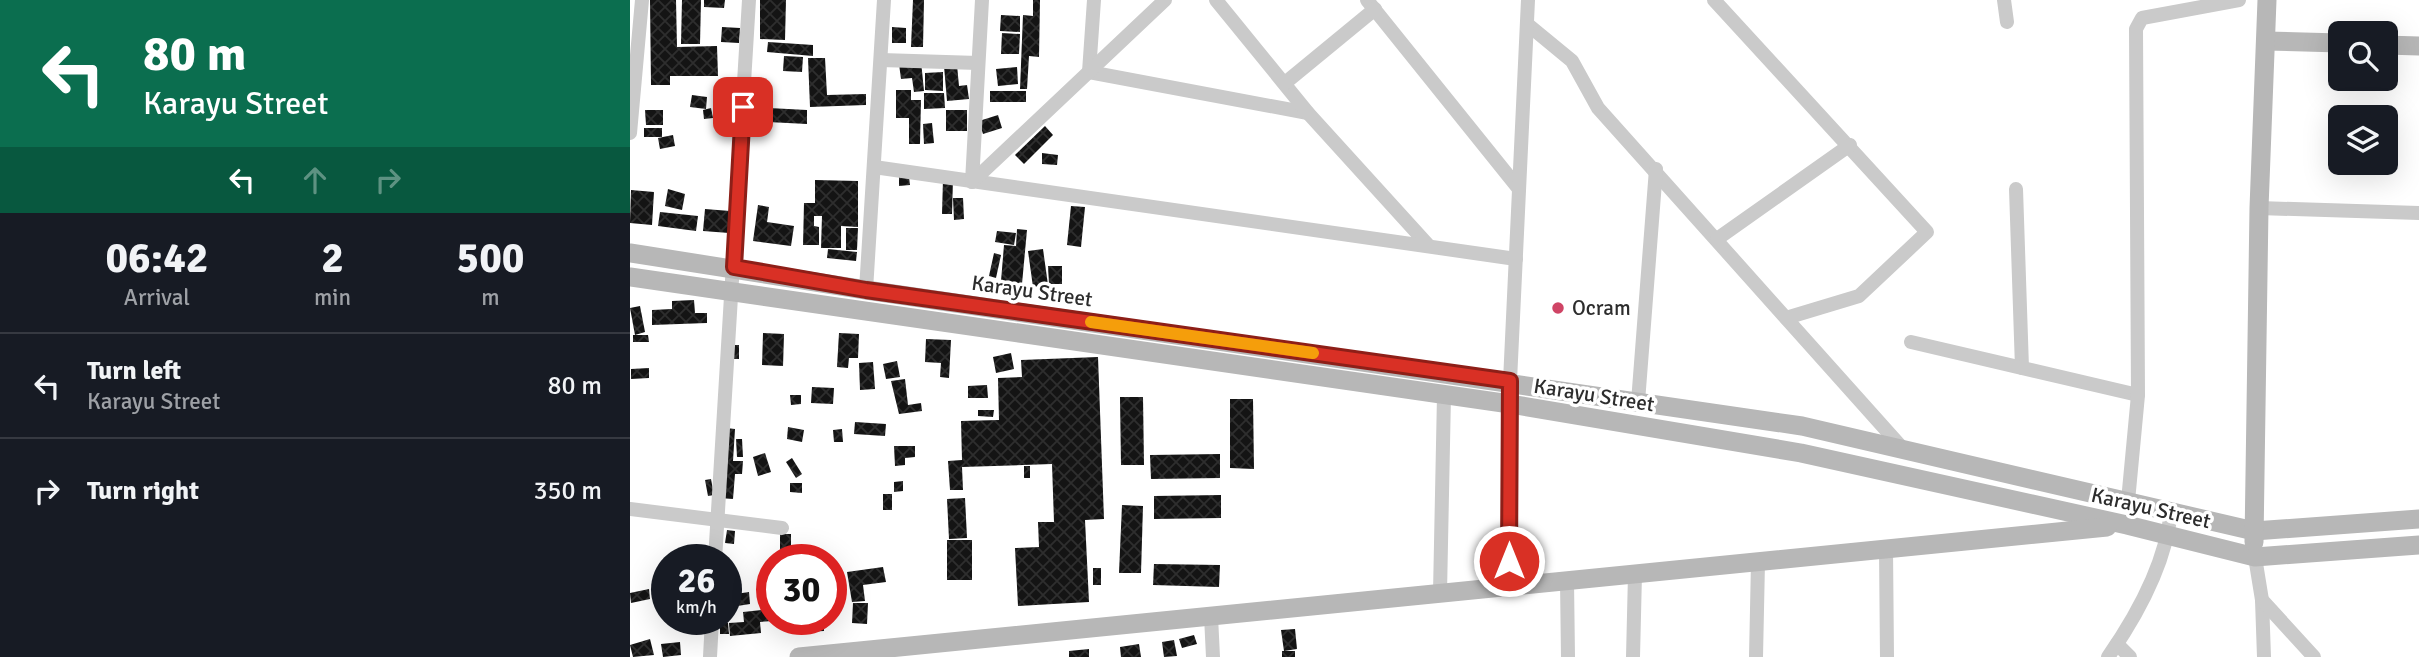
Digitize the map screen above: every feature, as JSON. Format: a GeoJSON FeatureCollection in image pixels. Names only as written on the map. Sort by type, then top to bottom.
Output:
{"type":"FeatureCollection","features":[{"type":"Feature","properties":{"kind":"main road"},"geometry":{"type":"LineString","coordinates":[[2255,557],[2259,208],[2267,0]]}},
{"type":"Feature","properties":{"kind":"main road"},"geometry":{"type":"LineString","coordinates":[[2266,41],[2328,43]]}},
{"type":"Feature","properties":{"kind":"main road"},"geometry":{"type":"LineString","coordinates":[[2398,45],[2419,46]]}},
{"type":"Feature","properties":{"kind":"main road","name":"Karayu Street"},"geometry":{"type":"LineString","coordinates":[[630,253],[734,267],[866,290],[1510,381],[1802,426],[2254,531],[2419,519]]}},
{"type":"Feature","properties":{"kind":"main road","name":"Karayu Street"},"geometry":{"type":"LineString","coordinates":[[630,277],[1510,404],[1801,453],[2127,525],[2255,557],[2419,545]]}},
{"type":"Feature","properties":{"kind":"main road"},"geometry":{"type":"LineString","coordinates":[[799,657],[876,653],[1211,616],[2127,525]]}},
{"type":"Feature","properties":{"kind":"street"},"geometry":{"type":"LineString","coordinates":[[630,133],[642,0]]}},
{"type":"Feature","properties":{"kind":"street"},"geometry":{"type":"LineString","coordinates":[[716,544],[749,0]]}},
{"type":"Feature","properties":{"kind":"street"},"geometry":{"type":"LineString","coordinates":[[866,290],[884,0]]}},
{"type":"Feature","properties":{"kind":"street"},"geometry":{"type":"LineString","coordinates":[[972,182],[982,0]]}},
{"type":"Feature","properties":{"kind":"street"},"geometry":{"type":"LineString","coordinates":[[1088,72],[1094,0]]}},
{"type":"Feature","properties":{"kind":"street"},"geometry":{"type":"LineString","coordinates":[[972,182],[1166,0]]}},
{"type":"Feature","properties":{"kind":"street"},"geometry":{"type":"LineString","coordinates":[[1216,0],[1308,113],[1428,245]]}},
{"type":"Feature","properties":{"kind":"street"},"geometry":{"type":"LineString","coordinates":[[1509,587],[1510,381],[1528,0]]}},
{"type":"Feature","properties":{"kind":"street"},"geometry":{"type":"LineString","coordinates":[[1714,0],[1850,145],[1927,232],[1859,296],[1786,318]]}},
{"type":"Feature","properties":{"kind":"street"},"geometry":{"type":"LineString","coordinates":[[2004,0],[2007,22]]}},
{"type":"Feature","properties":{"kind":"street"},"geometry":{"type":"LineString","coordinates":[[2128,501],[2138,395],[2136,29],[2142,18],[2239,0]]}},
{"type":"Feature","properties":{"kind":"street"},"geometry":{"type":"LineString","coordinates":[[1284,83],[1371,5],[1519,189]]}},
{"type":"Feature","properties":{"kind":"street"},"geometry":{"type":"LineString","coordinates":[[1527,24],[1572,61],[1598,108],[1656,169],[1904,450]]}},
{"type":"Feature","properties":{"kind":"street"},"geometry":{"type":"LineString","coordinates":[[881,60],[978,63]]}},
{"type":"Feature","properties":{"kind":"street"},"geometry":{"type":"LineString","coordinates":[[1088,72],[1308,113]]}},
{"type":"Feature","properties":{"kind":"street"},"geometry":{"type":"LineString","coordinates":[[1717,239],[1850,145]]}},
{"type":"Feature","properties":{"kind":"street"},"geometry":{"type":"LineString","coordinates":[[874,167],[1516,259]]}},
{"type":"Feature","properties":{"kind":"street"},"geometry":{"type":"LineString","coordinates":[[1638,402],[1656,169]]}},
{"type":"Feature","properties":{"kind":"street"},"geometry":{"type":"LineString","coordinates":[[2016,189],[2022,368]]}},
{"type":"Feature","properties":{"kind":"street"},"geometry":{"type":"LineString","coordinates":[[2259,208],[2419,212]]}},
{"type":"Feature","properties":{"kind":"street"},"geometry":{"type":"LineString","coordinates":[[1911,342],[2138,395]]}},
{"type":"Feature","properties":{"kind":"street"},"geometry":{"type":"LineString","coordinates":[[1440,593],[1444,395]]}},
{"type":"Feature","properties":{"kind":"street"},"geometry":{"type":"LineString","coordinates":[[630,509],[782,528]]}},
{"type":"Feature","properties":{"kind":"street"},"geometry":{"type":"LineString","coordinates":[[2108,657],[2154,575],[2169,535],[2171,511]]}},
{"type":"Feature","properties":{"kind":"street"},"geometry":{"type":"LineString","coordinates":[[1886,549],[1887,657]]}},
{"type":"Feature","properties":{"kind":"street"},"geometry":{"type":"LineString","coordinates":[[2255,557],[2262,600],[2264,657]]}},
{"type":"Feature","properties":{"kind":"street"},"geometry":{"type":"LineString","coordinates":[[1756,657],[1758,562]]}},
{"type":"Feature","properties":{"kind":"street"},"geometry":{"type":"LineString","coordinates":[[1633,657],[1636,574]]}},
{"type":"Feature","properties":{"kind":"street"},"geometry":{"type":"LineString","coordinates":[[1567,581],[1568,657]]}},
{"type":"Feature","properties":{"kind":"street"},"geometry":{"type":"LineString","coordinates":[[2262,600],[2314,657]]}},
{"type":"Feature","properties":{"kind":"street"},"geometry":{"type":"LineString","coordinates":[[1211,616],[1213,657]]}},
{"type":"Feature","properties":{"kind":"street"},"geometry":{"type":"LineString","coordinates":[[710,657],[711,635]]}},
{"type":"Feature","properties":{"kind":"street"},"geometry":{"type":"LineString","coordinates":[[2117,644],[2130,657]]}},
{"type":"Feature","properties":{"kind":"building"},"geometry":{"type":"Polygon","coordinates":[[[650,0],[676,0],[677,47],[717,46],[718,76],[670,76],[670,85],[651,85],[650,0]]]}},
{"type":"Feature","properties":{"kind":"building"},"geometry":{"type":"Polygon","coordinates":[[[682,0],[701,0],[700,44],[681,44],[682,0]]]}},
{"type":"Feature","properties":{"kind":"building"},"geometry":{"type":"Polygon","coordinates":[[[704,0],[725,0],[724,8],[704,7],[704,0]]]}},
{"type":"Feature","properties":{"kind":"building"},"geometry":{"type":"Polygon","coordinates":[[[760,0],[786,0],[785,40],[760,39],[760,0]]]}},
{"type":"Feature","properties":{"kind":"building"},"geometry":{"type":"Polygon","coordinates":[[[913,0],[924,0],[923,47],[911,47],[913,0]]]}},
{"type":"Feature","properties":{"kind":"building"},"geometry":{"type":"Polygon","coordinates":[[[1033,0],[1040,0],[1039,57],[1029,56],[1027,89],[1020,89],[1023,15],[1033,16],[1033,0]]]}},
{"type":"Feature","properties":{"kind":"building"},"geometry":{"type":"Polygon","coordinates":[[[1001,15],[1020,16],[1020,32],[1000,31],[1001,15]]]}},
{"type":"Feature","properties":{"kind":"building"},"geometry":{"type":"Polygon","coordinates":[[[722,27],[740,28],[739,43],[721,42],[722,27]]]}},
{"type":"Feature","properties":{"kind":"building"},"geometry":{"type":"Polygon","coordinates":[[[892,27],[906,28],[906,43],[892,43],[892,27]]]}},
{"type":"Feature","properties":{"kind":"building"},"geometry":{"type":"Polygon","coordinates":[[[1002,33],[1020,34],[1019,54],[1001,54],[1002,33]]]}},
{"type":"Feature","properties":{"kind":"building"},"geometry":{"type":"Polygon","coordinates":[[[768,42],[813,45],[813,56],[767,52],[768,42]]]}},
{"type":"Feature","properties":{"kind":"building"},"geometry":{"type":"Polygon","coordinates":[[[784,56],[803,57],[802,72],[783,71],[784,56]]]}},
{"type":"Feature","properties":{"kind":"building"},"geometry":{"type":"Polygon","coordinates":[[[808,58],[825,58],[827,95],[866,94],[866,105],[810,107],[808,58]]]}},
{"type":"Feature","properties":{"kind":"building"},"geometry":{"type":"Polygon","coordinates":[[[921,61],[924,91],[914,92],[912,78],[901,79],[899,64],[921,61]]]}},
{"type":"Feature","properties":{"kind":"building"},"geometry":{"type":"Polygon","coordinates":[[[957,65],[959,86],[967,85],[969,99],[947,101],[944,66],[957,65]]]}},
{"type":"Feature","properties":{"kind":"building"},"geometry":{"type":"Polygon","coordinates":[[[1017,67],[1018,84],[998,86],[996,69],[1017,67]]]}},
{"type":"Feature","properties":{"kind":"building"},"geometry":{"type":"Polygon","coordinates":[[[943,72],[943,91],[925,90],[925,73],[943,72]]]}},
{"type":"Feature","properties":{"kind":"building"},"geometry":{"type":"Polygon","coordinates":[[[896,90],[911,90],[911,100],[921,100],[920,144],[909,144],[909,118],[896,118],[896,90]]]}},
{"type":"Feature","properties":{"kind":"building"},"geometry":{"type":"Polygon","coordinates":[[[990,91],[1026,91],[1026,102],[990,102],[990,91]]]}},
{"type":"Feature","properties":{"kind":"building"},"geometry":{"type":"Polygon","coordinates":[[[924,93],[944,93],[945,108],[924,109],[924,93]]]}},
{"type":"Feature","properties":{"kind":"building"},"geometry":{"type":"Polygon","coordinates":[[[692,95],[707,97],[706,109],[690,107],[692,95]]]}},
{"type":"Feature","properties":{"kind":"building"},"geometry":{"type":"Polygon","coordinates":[[[711,108],[713,118],[704,119],[703,110],[711,108]]]}},
{"type":"Feature","properties":{"kind":"building"},"geometry":{"type":"Polygon","coordinates":[[[769,108],[807,110],[807,124],[768,122],[769,108]]]}},
{"type":"Feature","properties":{"kind":"building"},"geometry":{"type":"Polygon","coordinates":[[[645,110],[663,110],[663,125],[646,125],[645,110]]]}},
{"type":"Feature","properties":{"kind":"building"},"geometry":{"type":"Polygon","coordinates":[[[946,110],[967,110],[967,131],[946,131],[946,110]]]}},
{"type":"Feature","properties":{"kind":"building"},"geometry":{"type":"Polygon","coordinates":[[[998,115],[1002,128],[983,134],[979,121],[998,115]]]}},
{"type":"Feature","properties":{"kind":"building"},"geometry":{"type":"Polygon","coordinates":[[[932,123],[934,143],[924,144],[923,124],[932,123]]]}},
{"type":"Feature","properties":{"kind":"building"},"geometry":{"type":"Polygon","coordinates":[[[1045,126],[1053,135],[1024,164],[1015,155],[1045,126]]]}},
{"type":"Feature","properties":{"kind":"building"},"geometry":{"type":"Polygon","coordinates":[[[644,128],[662,128],[662,137],[644,137],[644,128]]]}},
{"type":"Feature","properties":{"kind":"building"},"geometry":{"type":"Polygon","coordinates":[[[673,135],[675,146],[660,149],[658,138],[673,135]]]}},
{"type":"Feature","properties":{"kind":"building"},"geometry":{"type":"Polygon","coordinates":[[[1042,153],[1058,155],[1057,165],[1042,164],[1042,153]]]}},
{"type":"Feature","properties":{"kind":"building"},"geometry":{"type":"Polygon","coordinates":[[[899,177],[909,177],[910,185],[899,186],[899,177]]]}},
{"type":"Feature","properties":{"kind":"building"},"geometry":{"type":"Polygon","coordinates":[[[943,179],[953,179],[952,214],[942,214],[943,179]]]}},
{"type":"Feature","properties":{"kind":"building"},"geometry":{"type":"Polygon","coordinates":[[[815,180],[858,181],[858,227],[841,226],[841,248],[821,248],[822,216],[814,216],[814,226],[819,227],[819,245],[803,245],[804,203],[815,203],[815,180]]]}},
{"type":"Feature","properties":{"kind":"building"},"geometry":{"type":"Polygon","coordinates":[[[668,189],[685,194],[682,210],[665,206],[668,189]]]}},
{"type":"Feature","properties":{"kind":"building"},"geometry":{"type":"Polygon","coordinates":[[[631,190],[654,192],[652,225],[630,223],[631,190]]]}},
{"type":"Feature","properties":{"kind":"building"},"geometry":{"type":"Polygon","coordinates":[[[953,198],[963,198],[964,219],[954,220],[953,198]]]}},
{"type":"Feature","properties":{"kind":"building"},"geometry":{"type":"Polygon","coordinates":[[[758,205],[769,207],[767,222],[794,226],[791,246],[753,241],[758,205]]]}},
{"type":"Feature","properties":{"kind":"building"},"geometry":{"type":"Polygon","coordinates":[[[1071,206],[1085,207],[1081,247],[1067,245],[1071,206]]]}},
{"type":"Feature","properties":{"kind":"building"},"geometry":{"type":"Polygon","coordinates":[[[705,209],[730,211],[729,233],[703,231],[705,209]]]}},
{"type":"Feature","properties":{"kind":"building"},"geometry":{"type":"Polygon","coordinates":[[[660,212],[698,216],[696,231],[658,226],[660,212]]]}},
{"type":"Feature","properties":{"kind":"building"},"geometry":{"type":"Polygon","coordinates":[[[846,228],[858,228],[857,250],[846,250],[846,228]]]}},
{"type":"Feature","properties":{"kind":"building"},"geometry":{"type":"Polygon","coordinates":[[[1017,229],[1027,230],[1022,284],[1001,281],[1004,245],[1016,246],[1017,229]]]}},
{"type":"Feature","properties":{"kind":"building"},"geometry":{"type":"Polygon","coordinates":[[[997,231],[1016,233],[1014,245],[995,242],[997,231]]]}},
{"type":"Feature","properties":{"kind":"building"},"geometry":{"type":"Polygon","coordinates":[[[828,249],[857,252],[856,261],[827,258],[828,249]]]}},
{"type":"Feature","properties":{"kind":"building"},"geometry":{"type":"Polygon","coordinates":[[[1043,249],[1048,285],[1033,287],[1028,251],[1043,249]]]}},
{"type":"Feature","properties":{"kind":"building"},"geometry":{"type":"Polygon","coordinates":[[[994,253],[1001,255],[996,278],[989,276],[994,253]]]}},
{"type":"Feature","properties":{"kind":"building"},"geometry":{"type":"Polygon","coordinates":[[[1048,266],[1062,266],[1062,284],[1049,284],[1048,266]]]}},
{"type":"Feature","properties":{"kind":"building"},"geometry":{"type":"Polygon","coordinates":[[[694,300],[695,313],[707,313],[707,323],[652,325],[652,310],[672,309],[672,301],[694,300]]]}},
{"type":"Feature","properties":{"kind":"building"},"geometry":{"type":"Polygon","coordinates":[[[640,306],[645,332],[635,335],[630,308],[640,306]]]}},
{"type":"Feature","properties":{"kind":"building"},"geometry":{"type":"Polygon","coordinates":[[[763,333],[784,334],[783,366],[762,365],[763,333]]]}},
{"type":"Feature","properties":{"kind":"building"},"geometry":{"type":"Polygon","coordinates":[[[839,333],[859,334],[858,358],[849,358],[848,368],[837,367],[839,333]]]}},
{"type":"Feature","properties":{"kind":"building"},"geometry":{"type":"Polygon","coordinates":[[[633,335],[648,335],[649,342],[633,342],[633,335]]]}},
{"type":"Feature","properties":{"kind":"building"},"geometry":{"type":"Polygon","coordinates":[[[926,339],[951,340],[949,378],[940,377],[941,363],[925,362],[926,339]]]}},
{"type":"Feature","properties":{"kind":"building"},"geometry":{"type":"Polygon","coordinates":[[[734,345],[739,345],[739,359],[734,359],[734,345]]]}},
{"type":"Feature","properties":{"kind":"building"},"geometry":{"type":"Polygon","coordinates":[[[1011,353],[1014,369],[996,373],[993,357],[1011,353]]]}},
{"type":"Feature","properties":{"kind":"building"},"geometry":{"type":"Polygon","coordinates":[[[1098,357],[1104,519],[1085,520],[1089,602],[1018,606],[1015,548],[1039,547],[1038,522],[1054,522],[1052,464],[962,467],[963,490],[950,490],[948,461],[962,460],[961,421],[999,420],[998,378],[1022,377],[1021,360],[1098,357]]]}},
{"type":"Feature","properties":{"kind":"building"},"geometry":{"type":"Polygon","coordinates":[[[897,361],[900,377],[886,379],[883,364],[897,361]]]}},
{"type":"Feature","properties":{"kind":"building"},"geometry":{"type":"Polygon","coordinates":[[[873,362],[875,389],[860,390],[859,363],[873,362]]]}},
{"type":"Feature","properties":{"kind":"building"},"geometry":{"type":"Polygon","coordinates":[[[649,368],[649,378],[631,379],[631,369],[649,368]]]}},
{"type":"Feature","properties":{"kind":"building"},"geometry":{"type":"Polygon","coordinates":[[[905,379],[908,405],[921,403],[922,411],[899,414],[891,381],[905,379]]]}},
{"type":"Feature","properties":{"kind":"building"},"geometry":{"type":"Polygon","coordinates":[[[987,385],[988,398],[968,398],[968,386],[987,385]]]}},
{"type":"Feature","properties":{"kind":"building"},"geometry":{"type":"Polygon","coordinates":[[[812,387],[834,388],[833,404],[811,403],[812,387]]]}},
{"type":"Feature","properties":{"kind":"building"},"geometry":{"type":"Polygon","coordinates":[[[790,395],[801,395],[801,404],[791,405],[790,395]]]}},
{"type":"Feature","properties":{"kind":"building"},"geometry":{"type":"Polygon","coordinates":[[[1120,397],[1143,397],[1144,465],[1121,465],[1120,397]]]}},
{"type":"Feature","properties":{"kind":"building"},"geometry":{"type":"Polygon","coordinates":[[[1230,399],[1253,399],[1254,469],[1230,468],[1230,399]]]}},
{"type":"Feature","properties":{"kind":"building"},"geometry":{"type":"Polygon","coordinates":[[[978,410],[994,410],[993,417],[978,416],[978,410]]]}},
{"type":"Feature","properties":{"kind":"building"},"geometry":{"type":"Polygon","coordinates":[[[855,422],[886,424],[885,436],[854,434],[855,422]]]}},
{"type":"Feature","properties":{"kind":"building"},"geometry":{"type":"Polygon","coordinates":[[[788,427],[804,430],[802,442],[787,439],[788,427]]]}},
{"type":"Feature","properties":{"kind":"building"},"geometry":{"type":"Polygon","coordinates":[[[726,428],[735,429],[733,461],[743,461],[742,474],[735,474],[733,499],[719,498],[726,428]]]}},
{"type":"Feature","properties":{"kind":"building"},"geometry":{"type":"Polygon","coordinates":[[[842,429],[843,442],[834,442],[833,430],[842,429]]]}},
{"type":"Feature","properties":{"kind":"building"},"geometry":{"type":"Polygon","coordinates":[[[736,439],[742,439],[743,457],[737,457],[736,439]]]}},
{"type":"Feature","properties":{"kind":"building"},"geometry":{"type":"Polygon","coordinates":[[[894,446],[915,446],[915,457],[905,458],[905,465],[895,466],[894,446]]]}},
{"type":"Feature","properties":{"kind":"building"},"geometry":{"type":"Polygon","coordinates":[[[765,453],[771,472],[758,476],[753,457],[765,453]]]}},
{"type":"Feature","properties":{"kind":"building"},"geometry":{"type":"Polygon","coordinates":[[[1220,454],[1220,478],[1151,479],[1150,455],[1220,454]]]}},
{"type":"Feature","properties":{"kind":"building"},"geometry":{"type":"Polygon","coordinates":[[[792,458],[802,474],[796,478],[786,462],[792,458]]]}},
{"type":"Feature","properties":{"kind":"building"},"geometry":{"type":"Polygon","coordinates":[[[1024,466],[1030,466],[1030,478],[1024,478],[1024,466]]]}},
{"type":"Feature","properties":{"kind":"building"},"geometry":{"type":"Polygon","coordinates":[[[711,479],[714,495],[708,496],[705,480],[711,479]]]}},
{"type":"Feature","properties":{"kind":"building"},"geometry":{"type":"Polygon","coordinates":[[[903,481],[903,491],[894,492],[894,482],[903,481]]]}},
{"type":"Feature","properties":{"kind":"building"},"geometry":{"type":"Polygon","coordinates":[[[790,483],[802,483],[802,493],[790,492],[790,483]]]}},
{"type":"Feature","properties":{"kind":"building"},"geometry":{"type":"Polygon","coordinates":[[[883,494],[892,494],[892,510],[883,510],[883,494]]]}},
{"type":"Feature","properties":{"kind":"building"},"geometry":{"type":"Polygon","coordinates":[[[1221,495],[1221,518],[1154,519],[1154,496],[1221,495]]]}},
{"type":"Feature","properties":{"kind":"building"},"geometry":{"type":"Polygon","coordinates":[[[965,498],[967,538],[949,539],[947,499],[965,498]]]}},
{"type":"Feature","properties":{"kind":"building"},"geometry":{"type":"Polygon","coordinates":[[[1122,505],[1143,506],[1141,573],[1119,573],[1122,505]]]}},
{"type":"Feature","properties":{"kind":"building"},"geometry":{"type":"Polygon","coordinates":[[[727,530],[735,531],[734,544],[725,543],[727,530]]]}},
{"type":"Feature","properties":{"kind":"building"},"geometry":{"type":"Polygon","coordinates":[[[780,534],[791,534],[791,544],[780,544],[780,534]]]}},
{"type":"Feature","properties":{"kind":"building"},"geometry":{"type":"Polygon","coordinates":[[[947,540],[972,540],[972,580],[947,580],[947,540]]]}},
{"type":"Feature","properties":{"kind":"building"},"geometry":{"type":"Polygon","coordinates":[[[1154,564],[1220,565],[1219,587],[1153,585],[1154,564]]]}},
{"type":"Feature","properties":{"kind":"building"},"geometry":{"type":"Polygon","coordinates":[[[883,567],[886,582],[863,585],[865,601],[852,602],[847,572],[883,567]]]}},
{"type":"Feature","properties":{"kind":"building"},"geometry":{"type":"Polygon","coordinates":[[[1093,568],[1101,568],[1101,585],[1093,585],[1093,568]]]}},
{"type":"Feature","properties":{"kind":"building"},"geometry":{"type":"Polygon","coordinates":[[[649,589],[650,599],[631,603],[630,593],[649,589]]]}},
{"type":"Feature","properties":{"kind":"building"},"geometry":{"type":"Polygon","coordinates":[[[749,592],[750,604],[742,605],[742,593],[749,592]]]}},
{"type":"Feature","properties":{"kind":"building"},"geometry":{"type":"Polygon","coordinates":[[[853,603],[868,603],[867,624],[852,623],[853,603]]]}},
{"type":"Feature","properties":{"kind":"building"},"geometry":{"type":"Polygon","coordinates":[[[756,611],[756,633],[742,635],[743,612],[756,611]]]}},
{"type":"Feature","properties":{"kind":"building"},"geometry":{"type":"Polygon","coordinates":[[[1295,629],[1297,649],[1284,651],[1281,630],[1295,629]]]}},
{"type":"Feature","properties":{"kind":"building"},"geometry":{"type":"Polygon","coordinates":[[[1194,635],[1197,644],[1182,648],[1179,639],[1194,635]]]}},
{"type":"Feature","properties":{"kind":"building"},"geometry":{"type":"Polygon","coordinates":[[[650,639],[654,655],[633,657],[630,645],[650,639]]]}},
{"type":"Feature","properties":{"kind":"building"},"geometry":{"type":"Polygon","coordinates":[[[1174,640],[1177,656],[1164,657],[1162,642],[1174,640]]]}},
{"type":"Feature","properties":{"kind":"building"},"geometry":{"type":"Polygon","coordinates":[[[680,642],[681,655],[663,657],[661,644],[680,642]]]}},
{"type":"Feature","properties":{"kind":"building"},"geometry":{"type":"Polygon","coordinates":[[[1139,644],[1141,657],[1121,657],[1120,647],[1139,644]]]}},
{"type":"Feature","properties":{"kind":"building"},"geometry":{"type":"Polygon","coordinates":[[[1089,649],[1089,657],[1069,657],[1069,651],[1089,649]]]}},
{"type":"Feature","properties":{"kind":"building"},"geometry":{"type":"Polygon","coordinates":[[[1282,651],[1295,651],[1295,657],[1282,657],[1282,651]]]}},
{"type":"Feature","properties":{"kind":"slow traffic"},"geometry":{"type":"LineString","coordinates":[[1091,322],[1313,353]]}},
{"type":"Feature","properties":{"kind":"place","name":"Ocram"},"geometry":{"type":"Point","coordinates":[1558,308]}},
{"type":"Feature","properties":{"kind":"route"},"geometry":{"type":"LineString","coordinates":[[743,107],[734,267],[866,290],[1510,381],[1509,561]]}}]}
